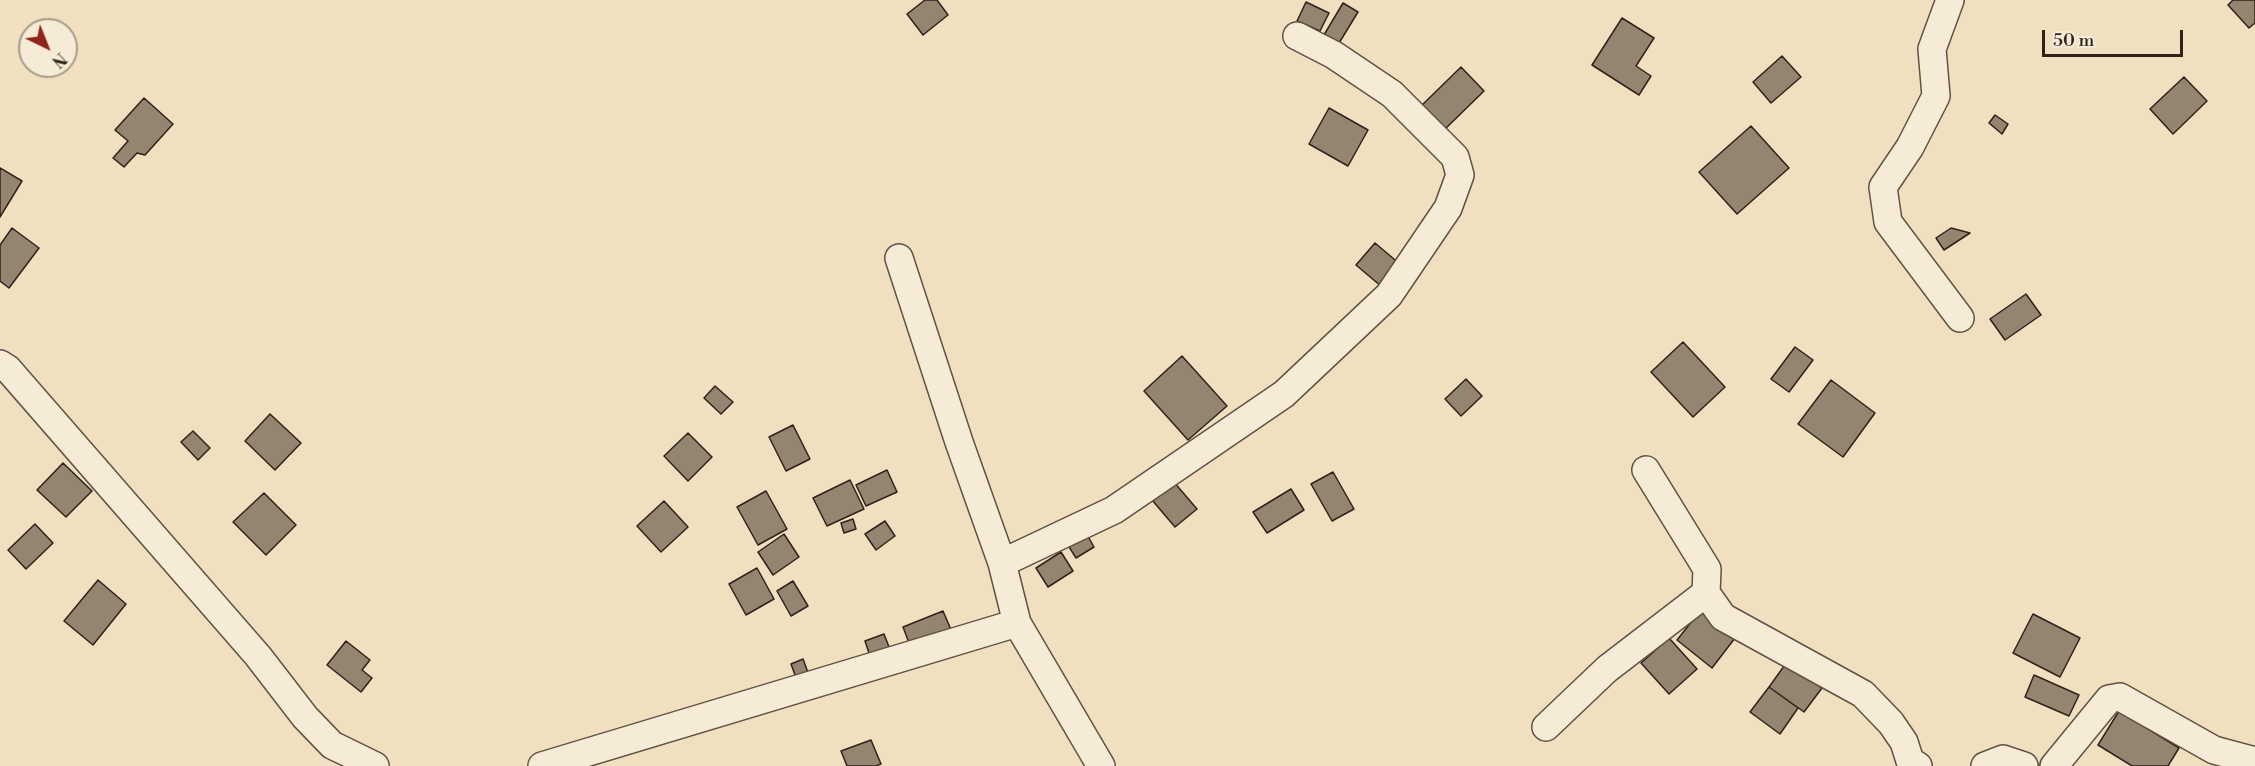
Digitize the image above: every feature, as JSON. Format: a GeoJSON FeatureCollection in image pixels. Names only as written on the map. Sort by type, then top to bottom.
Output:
{"type":"FeatureCollection","features":[{"type":"Feature","properties":{"kind":"street"},"geometry":{"type":"LineString","coordinates":[[1950,0],[1932,49],[1936,96],[1910,147],[1883,187],[1888,222],[1960,318]]}},
{"type":"Feature","properties":{"kind":"street"},"geometry":{"type":"LineString","coordinates":[[1002,563],[1114,510],[1284,394],[1389,296],[1448,208],[1460,175],[1455,157],[1392,94],[1334,55],[1297,36]]}},
{"type":"Feature","properties":{"kind":"street"},"geometry":{"type":"LineString","coordinates":[[899,258],[959,442],[1002,563],[1017,623],[1101,766]]}},
{"type":"Feature","properties":{"kind":"street"},"geometry":{"type":"LineString","coordinates":[[0,364],[8,369],[258,656],[305,717],[332,745],[375,766]]}},
{"type":"Feature","properties":{"kind":"street"},"geometry":{"type":"LineString","coordinates":[[1646,470],[1707,569],[1706,593],[1723,617],[1863,694],[1891,723],[1904,742],[1912,764]]}},
{"type":"Feature","properties":{"kind":"street"},"geometry":{"type":"LineString","coordinates":[[1545,727],[1607,669],[1706,593]]}},
{"type":"Feature","properties":{"kind":"street"},"geometry":{"type":"LineString","coordinates":[[542,766],[1017,623]]}},
{"type":"Feature","properties":{"kind":"street"},"geometry":{"type":"LineString","coordinates":[[2054,766],[2109,699],[2120,697],[2214,750],[2255,761]]}},
{"type":"Feature","properties":{"kind":"street"},"geometry":{"type":"LineString","coordinates":[[1985,766],[2003,759],[2024,766]]}},
{"type":"Feature","properties":{"kind":"building"},"geometry":{"type":"Polygon","coordinates":[[[925,0],[937,0],[948,15],[923,35],[907,14],[925,0]]]}},
{"type":"Feature","properties":{"kind":"building"},"geometry":{"type":"Polygon","coordinates":[[[2233,0],[2255,0],[2255,23],[2249,28],[2228,5],[2233,0]]]}},
{"type":"Feature","properties":{"kind":"building"},"geometry":{"type":"Polygon","coordinates":[[[1306,2],[1329,13],[1320,31],[1297,21],[1306,2]]]}},
{"type":"Feature","properties":{"kind":"building"},"geometry":{"type":"Polygon","coordinates":[[[1343,3],[1358,12],[1336,48],[1321,40],[1343,3]]]}},
{"type":"Feature","properties":{"kind":"building"},"geometry":{"type":"Polygon","coordinates":[[[1622,18],[1654,38],[1636,66],[1651,76],[1639,95],[1592,65],[1622,18]]]}},
{"type":"Feature","properties":{"kind":"building"},"geometry":{"type":"Polygon","coordinates":[[[1782,56],[1801,77],[1771,103],[1753,82],[1782,56]]]}},
{"type":"Feature","properties":{"kind":"building"},"geometry":{"type":"Polygon","coordinates":[[[1461,67],[1484,91],[1442,132],[1418,109],[1461,67]]]}},
{"type":"Feature","properties":{"kind":"building"},"geometry":{"type":"Polygon","coordinates":[[[2184,77],[2207,101],[2173,134],[2150,109],[2184,77]]]}},
{"type":"Feature","properties":{"kind":"building"},"geometry":{"type":"Polygon","coordinates":[[[144,98],[173,124],[145,155],[137,153],[124,167],[113,158],[128,141],[115,130],[144,98]]]}},
{"type":"Feature","properties":{"kind":"building"},"geometry":{"type":"Polygon","coordinates":[[[1329,108],[1368,130],[1348,166],[1309,144],[1329,108]]]}},
{"type":"Feature","properties":{"kind":"building"},"geometry":{"type":"Polygon","coordinates":[[[1995,115],[2008,124],[2002,134],[1989,123],[1995,115]]]}},
{"type":"Feature","properties":{"kind":"building"},"geometry":{"type":"Polygon","coordinates":[[[1751,126],[1789,168],[1737,214],[1699,172],[1751,126]]]}},
{"type":"Feature","properties":{"kind":"building"},"geometry":{"type":"Polygon","coordinates":[[[0,168],[22,181],[0,217],[0,168]]]}},
{"type":"Feature","properties":{"kind":"building"},"geometry":{"type":"Polygon","coordinates":[[[12,228],[39,248],[9,288],[0,281],[0,245],[12,228]]]}},
{"type":"Feature","properties":{"kind":"building"},"geometry":{"type":"Polygon","coordinates":[[[1951,228],[1970,233],[1944,250],[1936,238],[1951,228]]]}},
{"type":"Feature","properties":{"kind":"building"},"geometry":{"type":"Polygon","coordinates":[[[1375,243],[1401,265],[1382,287],[1356,265],[1375,243]]]}},
{"type":"Feature","properties":{"kind":"building"},"geometry":{"type":"Polygon","coordinates":[[[2026,294],[2041,315],[2005,340],[1990,319],[2026,294]]]}},
{"type":"Feature","properties":{"kind":"building"},"geometry":{"type":"Polygon","coordinates":[[[1683,342],[1725,387],[1693,417],[1651,372],[1683,342]]]}},
{"type":"Feature","properties":{"kind":"building"},"geometry":{"type":"Polygon","coordinates":[[[1795,347],[1813,360],[1789,392],[1771,379],[1795,347]]]}},
{"type":"Feature","properties":{"kind":"building"},"geometry":{"type":"Polygon","coordinates":[[[1182,356],[1227,406],[1188,440],[1144,391],[1182,356]]]}},
{"type":"Feature","properties":{"kind":"building"},"geometry":{"type":"Polygon","coordinates":[[[1466,379],[1482,396],[1461,416],[1445,399],[1466,379]]]}},
{"type":"Feature","properties":{"kind":"building"},"geometry":{"type":"Polygon","coordinates":[[[1831,380],[1875,413],[1843,457],[1798,424],[1831,380]]]}},
{"type":"Feature","properties":{"kind":"building"},"geometry":{"type":"Polygon","coordinates":[[[715,386],[733,402],[721,414],[704,398],[715,386]]]}},
{"type":"Feature","properties":{"kind":"building"},"geometry":{"type":"Polygon","coordinates":[[[270,414],[301,443],[275,470],[245,441],[270,414]]]}},
{"type":"Feature","properties":{"kind":"building"},"geometry":{"type":"Polygon","coordinates":[[[793,425],[810,459],[786,471],[769,437],[793,425]]]}},
{"type":"Feature","properties":{"kind":"building"},"geometry":{"type":"Polygon","coordinates":[[[193,431],[210,448],[198,460],[181,442],[193,431]]]}},
{"type":"Feature","properties":{"kind":"building"},"geometry":{"type":"Polygon","coordinates":[[[688,433],[712,457],[688,481],[664,456],[688,433]]]}},
{"type":"Feature","properties":{"kind":"building"},"geometry":{"type":"Polygon","coordinates":[[[63,463],[92,491],[66,517],[37,490],[63,463]]]}},
{"type":"Feature","properties":{"kind":"building"},"geometry":{"type":"Polygon","coordinates":[[[887,470],[897,492],[866,506],[856,485],[887,470]]]}},
{"type":"Feature","properties":{"kind":"building"},"geometry":{"type":"Polygon","coordinates":[[[1333,472],[1354,509],[1332,521],[1311,484],[1333,472]]]}},
{"type":"Feature","properties":{"kind":"building"},"geometry":{"type":"Polygon","coordinates":[[[850,480],[864,509],[827,526],[813,498],[850,480]]]}},
{"type":"Feature","properties":{"kind":"building"},"geometry":{"type":"Polygon","coordinates":[[[1173,481],[1197,509],[1175,527],[1152,500],[1173,481]]]}},
{"type":"Feature","properties":{"kind":"building"},"geometry":{"type":"Polygon","coordinates":[[[1291,489],[1304,510],[1267,533],[1253,512],[1291,489]]]}},
{"type":"Feature","properties":{"kind":"building"},"geometry":{"type":"Polygon","coordinates":[[[766,491],[787,529],[758,545],[737,507],[766,491]]]}},
{"type":"Feature","properties":{"kind":"building"},"geometry":{"type":"Polygon","coordinates":[[[264,493],[296,525],[266,555],[233,522],[264,493]]]}},
{"type":"Feature","properties":{"kind":"building"},"geometry":{"type":"Polygon","coordinates":[[[664,501],[688,527],[661,552],[637,526],[664,501]]]}},
{"type":"Feature","properties":{"kind":"building"},"geometry":{"type":"Polygon","coordinates":[[[853,519],[856,529],[844,533],[841,523],[853,519]]]}},
{"type":"Feature","properties":{"kind":"building"},"geometry":{"type":"Polygon","coordinates":[[[885,521],[895,536],[876,550],[865,534],[885,521]]]}},
{"type":"Feature","properties":{"kind":"building"},"geometry":{"type":"Polygon","coordinates":[[[35,524],[53,543],[26,569],[8,550],[35,524]]]}},
{"type":"Feature","properties":{"kind":"building"},"geometry":{"type":"Polygon","coordinates":[[[1085,531],[1094,547],[1076,558],[1066,542],[1085,531]]]}},
{"type":"Feature","properties":{"kind":"building"},"geometry":{"type":"Polygon","coordinates":[[[784,534],[799,557],[773,575],[758,552],[784,534]]]}},
{"type":"Feature","properties":{"kind":"building"},"geometry":{"type":"Polygon","coordinates":[[[1061,552],[1073,571],[1048,587],[1036,568],[1061,552]]]}},
{"type":"Feature","properties":{"kind":"building"},"geometry":{"type":"Polygon","coordinates":[[[757,568],[774,599],[746,615],[729,584],[757,568]]]}},
{"type":"Feature","properties":{"kind":"building"},"geometry":{"type":"Polygon","coordinates":[[[98,580],[126,604],[93,645],[64,621],[98,580]]]}},
{"type":"Feature","properties":{"kind":"building"},"geometry":{"type":"Polygon","coordinates":[[[793,581],[808,606],[791,616],[777,591],[793,581]]]}},
{"type":"Feature","properties":{"kind":"building"},"geometry":{"type":"Polygon","coordinates":[[[943,611],[952,632],[911,648],[903,627],[943,611]]]}},
{"type":"Feature","properties":{"kind":"building"},"geometry":{"type":"Polygon","coordinates":[[[1700,611],[1735,638],[1712,668],[1677,640],[1700,611]]]}},
{"type":"Feature","properties":{"kind":"building"},"geometry":{"type":"Polygon","coordinates":[[[2033,614],[2080,638],[2060,677],[2013,653],[2033,614]]]}},
{"type":"Feature","properties":{"kind":"building"},"geometry":{"type":"Polygon","coordinates":[[[884,634],[891,652],[871,659],[865,641],[884,634]]]}},
{"type":"Feature","properties":{"kind":"building"},"geometry":{"type":"Polygon","coordinates":[[[1669,638],[1697,669],[1669,694],[1641,663],[1669,638]]]}},
{"type":"Feature","properties":{"kind":"building"},"geometry":{"type":"Polygon","coordinates":[[[346,641],[370,660],[362,670],[372,678],[361,692],[327,665],[346,641]]]}},
{"type":"Feature","properties":{"kind":"building"},"geometry":{"type":"Polygon","coordinates":[[[803,659],[810,678],[798,683],[791,664],[803,659]]]}},
{"type":"Feature","properties":{"kind":"building"},"geometry":{"type":"Polygon","coordinates":[[[1787,662],[1822,688],[1804,712],[1769,687],[1787,662]]]}},
{"type":"Feature","properties":{"kind":"building"},"geometry":{"type":"Polygon","coordinates":[[[2034,675],[2079,695],[2069,716],[2025,697],[2034,675]]]}},
{"type":"Feature","properties":{"kind":"building"},"geometry":{"type":"Polygon","coordinates":[[[1769,687],[1798,708],[1780,734],[1750,712],[1769,687]]]}},
{"type":"Feature","properties":{"kind":"building"},"geometry":{"type":"Polygon","coordinates":[[[2119,711],[2179,748],[2168,766],[2132,766],[2098,745],[2119,711]]]}},
{"type":"Feature","properties":{"kind":"building"},"geometry":{"type":"Polygon","coordinates":[[[871,740],[881,764],[847,766],[841,751],[871,740]]]}}]}
